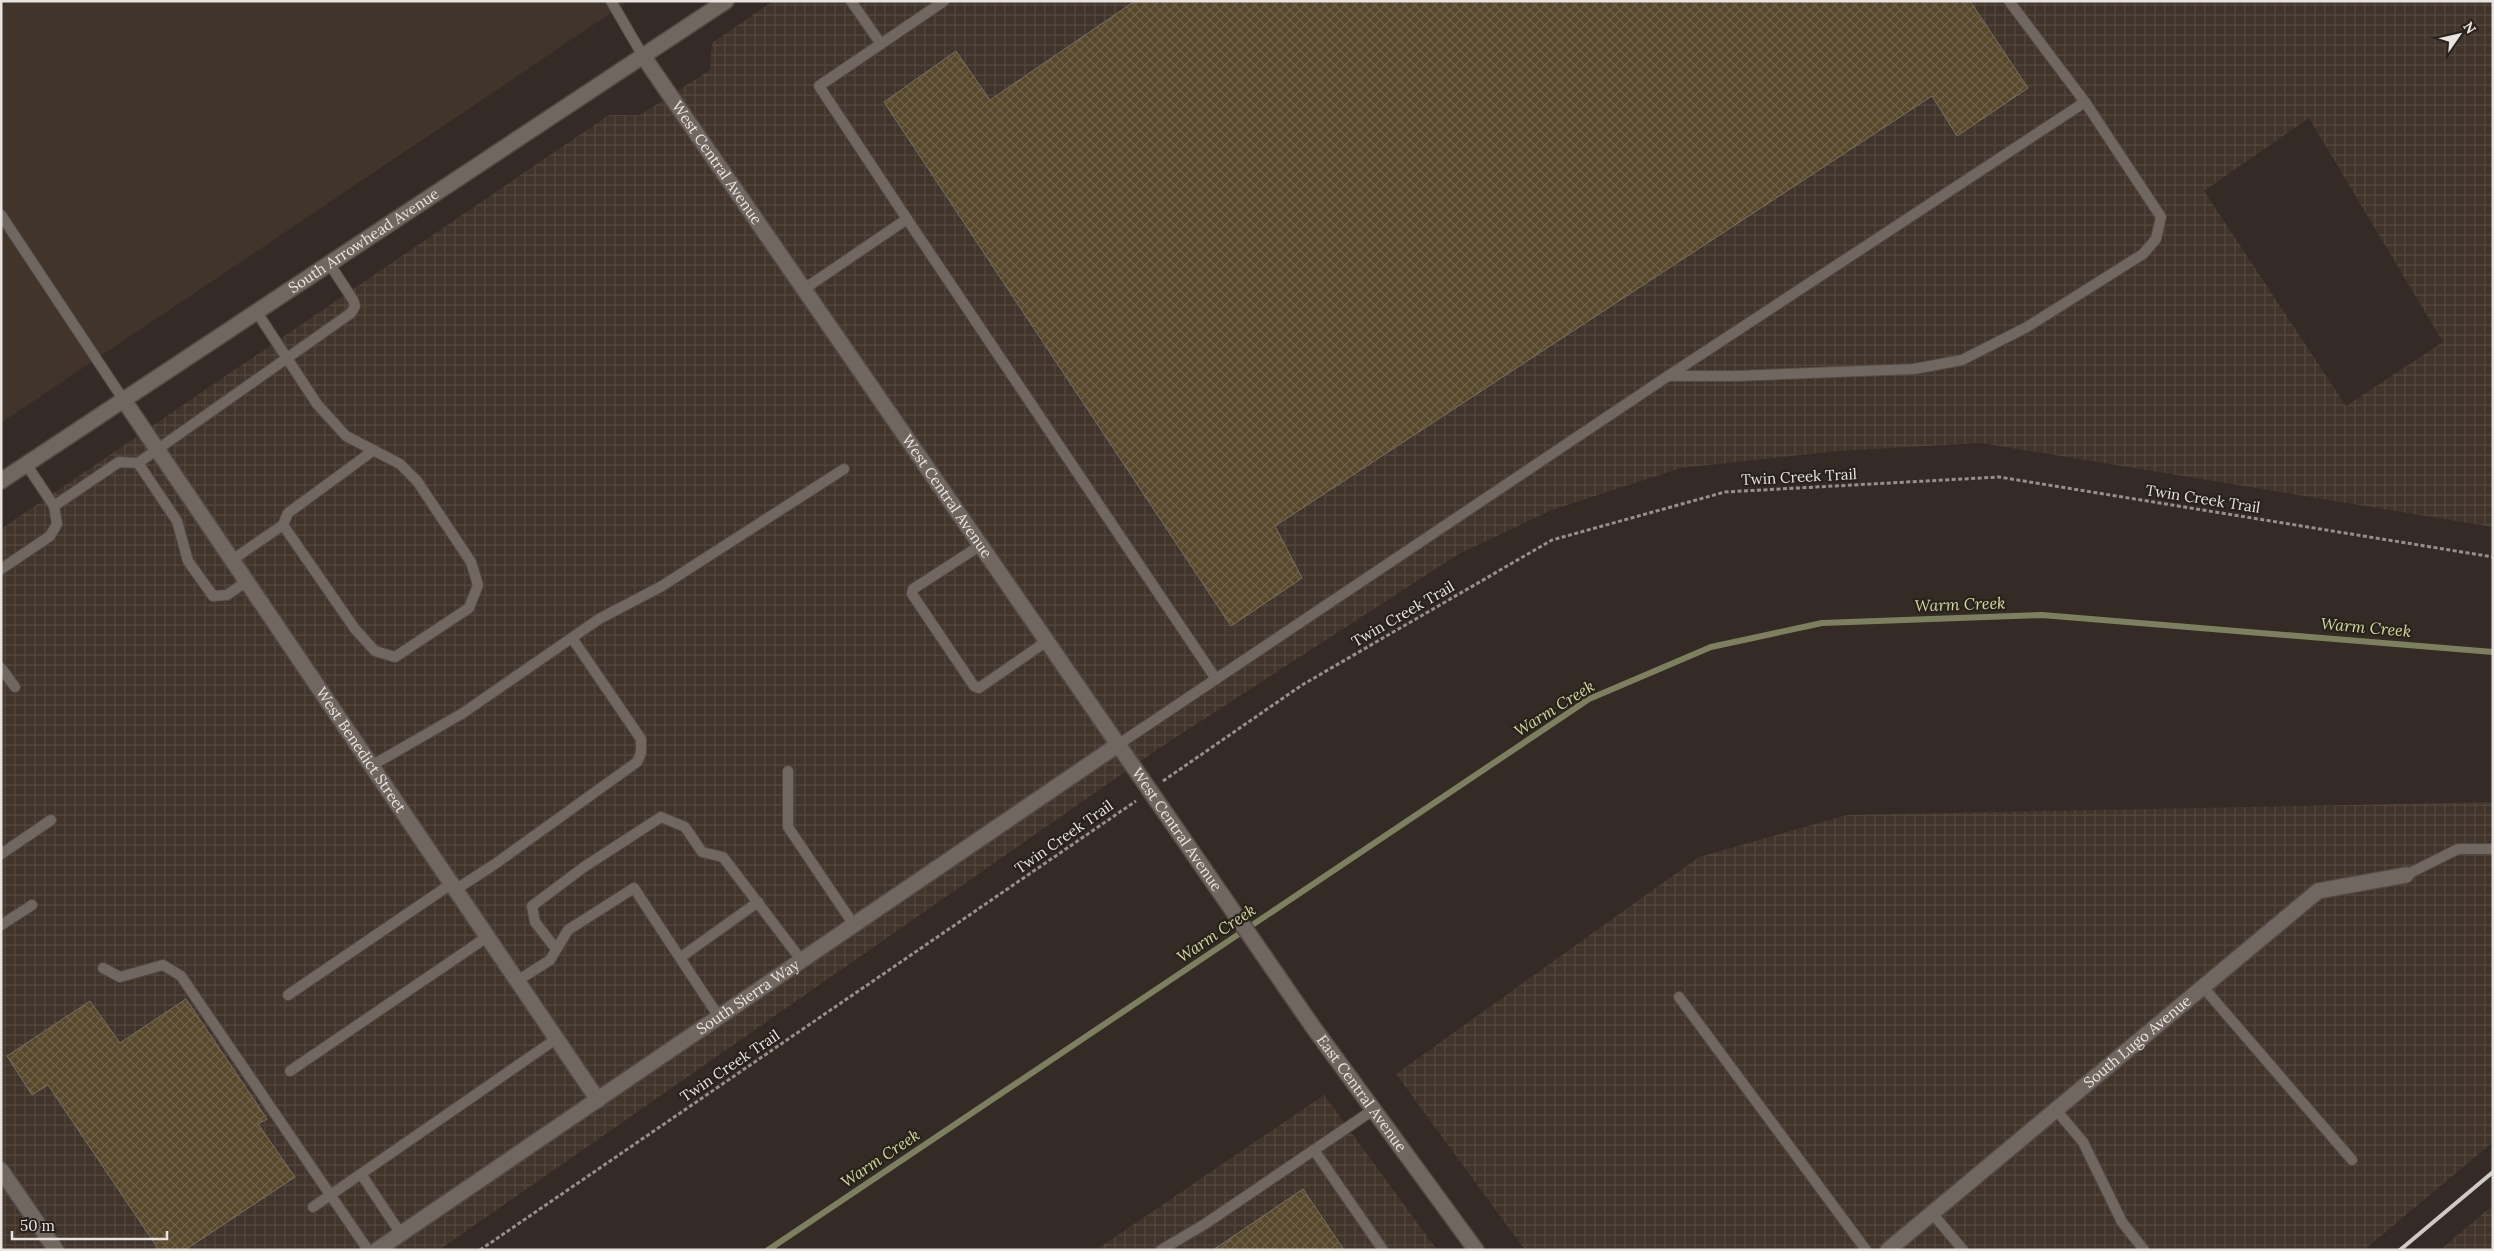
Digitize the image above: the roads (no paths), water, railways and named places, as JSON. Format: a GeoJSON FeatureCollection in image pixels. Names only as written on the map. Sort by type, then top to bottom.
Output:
{"type":"FeatureCollection","features":[{"type":"Feature","properties":{"kind":"street","name":"South Arrowhead Avenue"},"geometry":{"type":"LineString","coordinates":[[1,480],[726,1]]}},
{"type":"Feature","properties":{"kind":"street","name":"West Central Avenue"},"geometry":{"type":"LineString","coordinates":[[643,56],[1250,936]]}},
{"type":"Feature","properties":{"kind":"street","name":"West Benedict Street"},"geometry":{"type":"LineString","coordinates":[[123,399],[598,1100]]}},
{"type":"Feature","properties":{"kind":"street","name":"South Sierra Way"},"geometry":{"type":"LineString","coordinates":[[377,1250],[1119,744]]}},
{"type":"Feature","properties":{"kind":"street","name":"South Lugo Avenue"},"geometry":{"type":"LineString","coordinates":[[1888,1250],[2318,891],[2406,875]]}},
{"type":"Feature","properties":{"kind":"street","name":"East Central Avenue"},"geometry":{"type":"LineString","coordinates":[[1250,936],[1313,1027],[1476,1250]]}},
{"type":"Feature","properties":{"kind":"street"},"geometry":{"type":"LineString","coordinates":[[1,1170],[56,1250]]}},
{"type":"Feature","properties":{"kind":"lane"},"geometry":{"type":"LineString","coordinates":[[611,1],[643,56]]}},
{"type":"Feature","properties":{"kind":"lane"},"geometry":{"type":"LineString","coordinates":[[851,1],[881,44]]}},
{"type":"Feature","properties":{"kind":"lane"},"geometry":{"type":"LineString","coordinates":[[944,1],[819,86],[1216,679]]}},
{"type":"Feature","properties":{"kind":"lane"},"geometry":{"type":"LineString","coordinates":[[1668,376],[1736,376],[1914,368],[1962,360],[2027,327],[2142,254],[2156,239],[2160,217],[2085,102],[2009,1]]}},
{"type":"Feature","properties":{"kind":"lane"},"geometry":{"type":"LineString","coordinates":[[1119,744],[1668,376],[2085,102]]}},
{"type":"Feature","properties":{"kind":"lane"},"geometry":{"type":"LineString","coordinates":[[1,215],[123,399]]}},
{"type":"Feature","properties":{"kind":"lane"},"geometry":{"type":"LineString","coordinates":[[804,289],[907,219]]}},
{"type":"Feature","properties":{"kind":"lane"},"geometry":{"type":"LineString","coordinates":[[54,506],[119,462],[138,463],[351,313],[355,306],[329,263]]}},
{"type":"Feature","properties":{"kind":"lane"},"geometry":{"type":"LineString","coordinates":[[256,311],[317,404],[346,436],[400,464],[417,481],[471,562],[478,585],[469,608],[395,657],[375,651],[355,629],[284,524]]}},
{"type":"Feature","properties":{"kind":"lane"},"geometry":{"type":"LineString","coordinates":[[232,560],[284,524],[288,513],[374,450]]}},
{"type":"Feature","properties":{"kind":"lane"},"geometry":{"type":"LineString","coordinates":[[138,463],[177,521],[188,561],[213,596],[228,595],[247,581]]}},
{"type":"Feature","properties":{"kind":"lane"},"geometry":{"type":"LineString","coordinates":[[1,569],[50,536],[57,524],[54,506],[26,464]]}},
{"type":"Feature","properties":{"kind":"lane"},"geometry":{"type":"LineString","coordinates":[[371,766],[462,713],[599,619],[662,586],[844,469]]}},
{"type":"Feature","properties":{"kind":"lane"},"geometry":{"type":"LineString","coordinates":[[981,545],[913,589],[912,594],[974,686],[979,688],[1047,641]]}},
{"type":"Feature","properties":{"kind":"lane"},"geometry":{"type":"LineString","coordinates":[[288,995],[453,887],[495,864],[637,762],[641,753],[641,739],[572,638]]}},
{"type":"Feature","properties":{"kind":"lane"},"geometry":{"type":"LineString","coordinates":[[1,668],[15,687]]}},
{"type":"Feature","properties":{"kind":"lane"},"geometry":{"type":"LineString","coordinates":[[788,771],[788,827],[854,925]]}},
{"type":"Feature","properties":{"kind":"lane"},"geometry":{"type":"LineString","coordinates":[[556,949],[535,922],[532,906],[584,867],[661,817],[685,828],[702,852],[723,857],[802,961]]}},
{"type":"Feature","properties":{"kind":"lane"},"geometry":{"type":"LineString","coordinates":[[1,854],[50,820]]}},
{"type":"Feature","properties":{"kind":"lane"},"geometry":{"type":"LineString","coordinates":[[2406,875],[2458,849],[2493,849]]}},
{"type":"Feature","properties":{"kind":"lane"},"geometry":{"type":"LineString","coordinates":[[517,981],[550,960],[568,930],[634,888],[720,1017]]}},
{"type":"Feature","properties":{"kind":"lane"},"geometry":{"type":"LineString","coordinates":[[681,957],[758,902]]}},
{"type":"Feature","properties":{"kind":"lane"},"geometry":{"type":"LineString","coordinates":[[1,925],[32,905]]}},
{"type":"Feature","properties":{"kind":"lane"},"geometry":{"type":"LineString","coordinates":[[290,1071],[488,937]]}},
{"type":"Feature","properties":{"kind":"lane"},"geometry":{"type":"LineString","coordinates":[[103,968],[120,977],[163,965],[181,976],[368,1250]]}},
{"type":"Feature","properties":{"kind":"lane"},"geometry":{"type":"LineString","coordinates":[[2203,987],[2352,1160]]}},
{"type":"Feature","properties":{"kind":"lane"},"geometry":{"type":"LineString","coordinates":[[1679,997],[1866,1250]]}},
{"type":"Feature","properties":{"kind":"lane"},"geometry":{"type":"LineString","coordinates":[[313,1207],[556,1039]]}},
{"type":"Feature","properties":{"kind":"lane"},"geometry":{"type":"LineString","coordinates":[[1161,1250],[1205,1224],[1373,1110]]}},
{"type":"Feature","properties":{"kind":"lane"},"geometry":{"type":"LineString","coordinates":[[2056,1110],[2083,1142],[2122,1222],[2144,1250]]}},
{"type":"Feature","properties":{"kind":"lane"},"geometry":{"type":"LineString","coordinates":[[1314,1150],[1383,1250]]}},
{"type":"Feature","properties":{"kind":"lane"},"geometry":{"type":"LineString","coordinates":[[361,1174],[401,1234]]}},
{"type":"Feature","properties":{"kind":"lane"},"geometry":{"type":"LineString","coordinates":[[1932,1213],[1963,1250]]}},
{"type":"Feature","properties":{"kind":"waterway","name":"Warm Creek"},"geometry":{"type":"LineString","coordinates":[[768,1250],[1589,699],[1711,647],[1822,623],[2042,615],[2493,652]]}},
{"type":"Feature","properties":{"kind":"railway"},"geometry":{"type":"LineString","coordinates":[[2400,1250],[2493,1172]]}}]}
